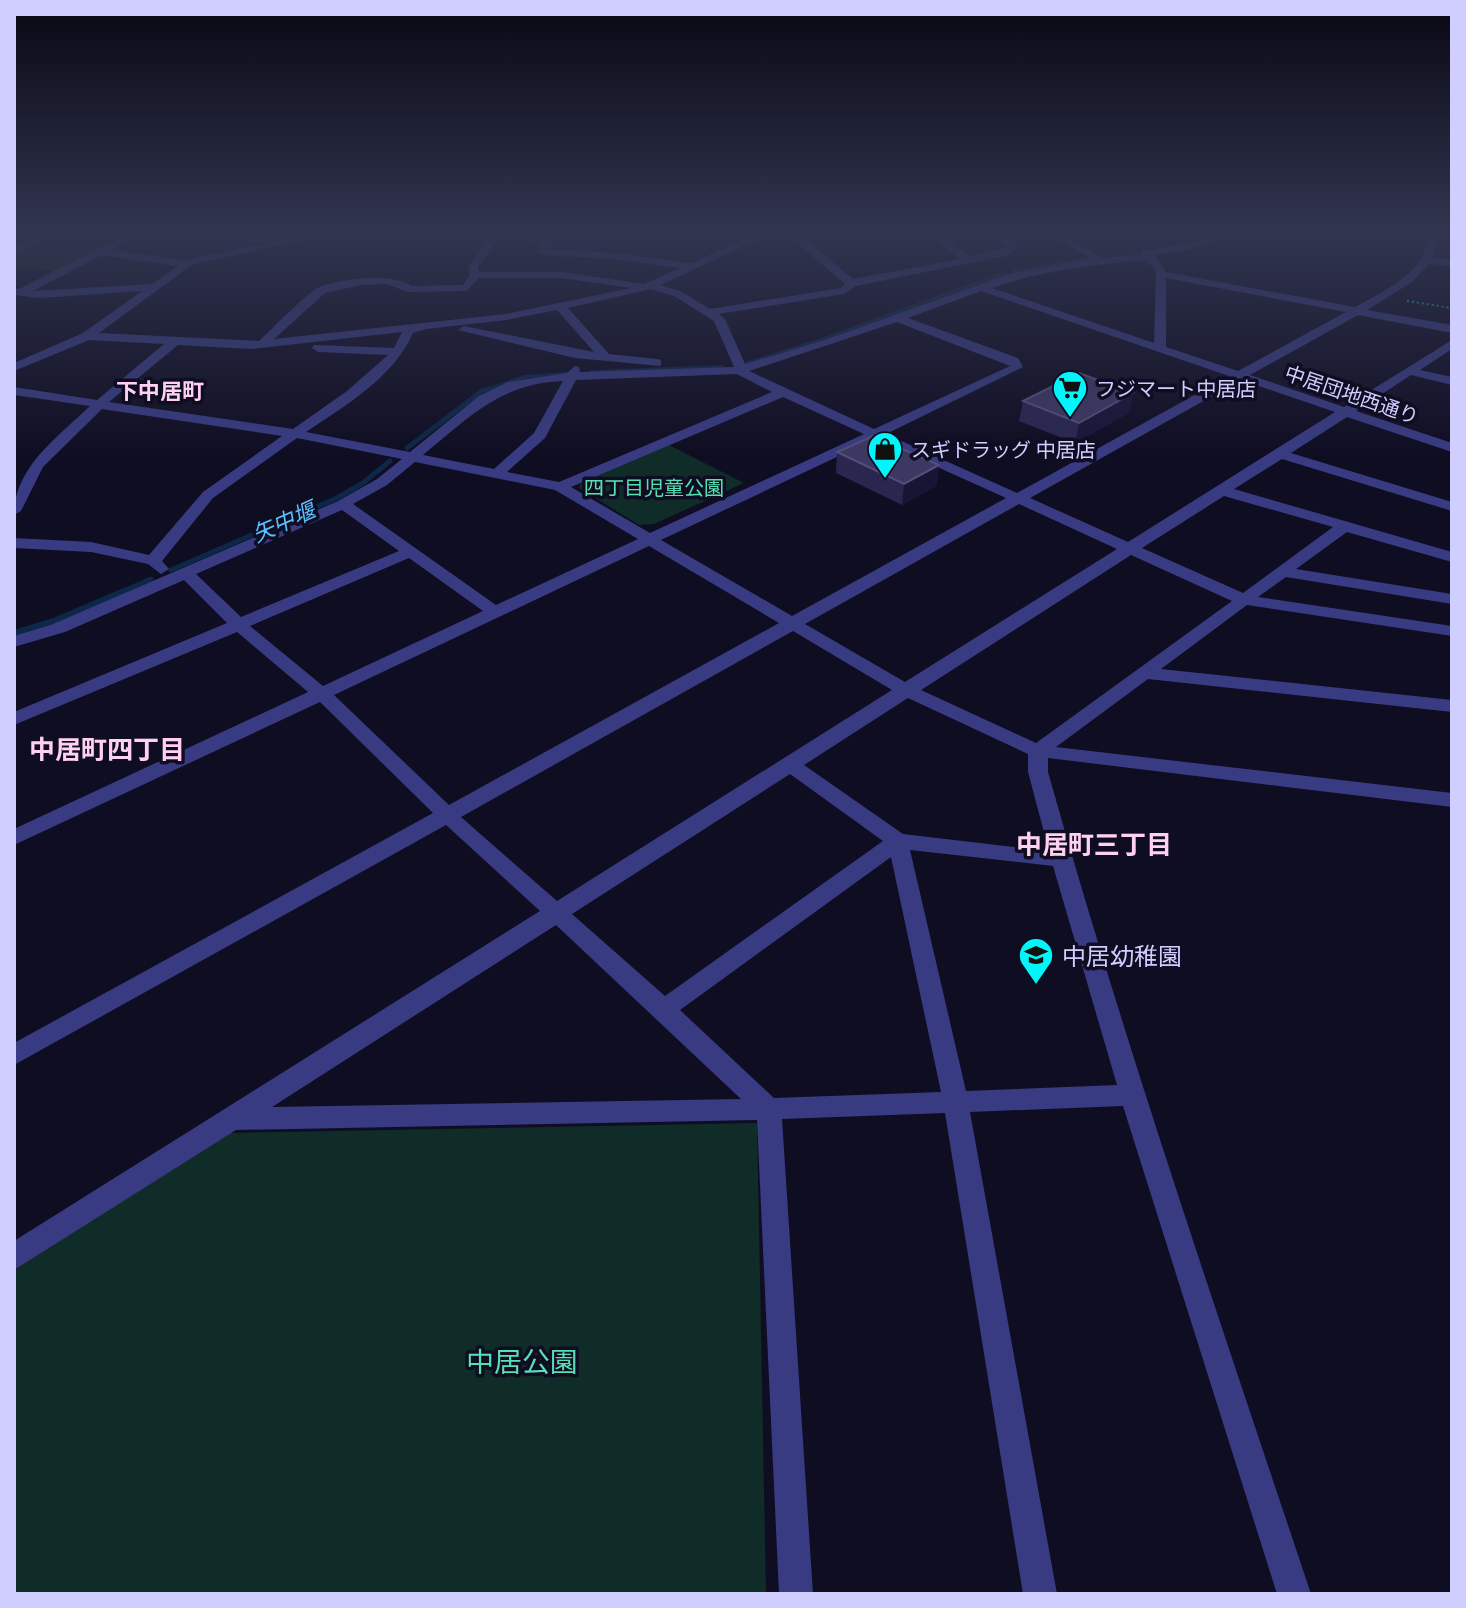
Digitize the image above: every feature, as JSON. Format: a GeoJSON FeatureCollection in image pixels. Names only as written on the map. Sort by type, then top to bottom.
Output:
{"type":"FeatureCollection","features":[{"type":"Feature","properties":{"kind":"street"},"geometry":{"type":"LineString","coordinates":[[14,367],[87,336],[130,305]]}},
{"type":"Feature","properties":{"kind":"street"},"geometry":{"type":"LineString","coordinates":[[257,344],[303,305]]}},
{"type":"Feature","properties":{"kind":"street"},"geometry":{"type":"LineString","coordinates":[[257,344],[409,330],[573,305]]}},
{"type":"Feature","properties":{"kind":"street"},"geometry":{"type":"LineString","coordinates":[[698,305],[719,319],[733,345],[739,367]]}},
{"type":"Feature","properties":{"kind":"street"},"geometry":{"type":"LineString","coordinates":[[710,312],[754,305]]}},
{"type":"Feature","properties":{"kind":"street"},"geometry":{"type":"LineString","coordinates":[[14,642],[59,628],[343,504],[382,482],[498,390],[532,381],[739,367],[832,342],[931,305]]}},
{"type":"Feature","properties":{"kind":"street","name":"中居団地西通り"},"geometry":{"type":"LineString","coordinates":[[1031,305],[1452,448]]}},
{"type":"Feature","properties":{"kind":"street"},"geometry":{"type":"LineString","coordinates":[[1160,350],[1161,305]]}},
{"type":"Feature","properties":{"kind":"street"},"geometry":{"type":"LineString","coordinates":[[1326,305],[1452,329]]}},
{"type":"Feature","properties":{"kind":"street"},"geometry":{"type":"LineString","coordinates":[[14,1055],[1367,305]]}},
{"type":"Feature","properties":{"kind":"street"},"geometry":{"type":"LineString","coordinates":[[561,308],[605,357]]}},
{"type":"Feature","properties":{"kind":"street"},"geometry":{"type":"LineString","coordinates":[[14,838],[1017,367],[1014,361],[897,318]]}},
{"type":"Feature","properties":{"kind":"street"},"geometry":{"type":"LineString","coordinates":[[153,561],[207,495],[368,380],[398,352],[409,330]]}},
{"type":"Feature","properties":{"kind":"street"},"geometry":{"type":"LineString","coordinates":[[409,330],[467,330],[589,355],[739,367],[782,393],[1244,600],[1452,631]]}},
{"type":"Feature","properties":{"kind":"street"},"geometry":{"type":"LineString","coordinates":[[87,336],[398,352]]}},
{"type":"Feature","properties":{"kind":"street"},"geometry":{"type":"LineString","coordinates":[[14,511],[37,465],[101,404],[176,340]]}},
{"type":"Feature","properties":{"kind":"street"},"geometry":{"type":"LineString","coordinates":[[14,1257],[1452,344]]}},
{"type":"Feature","properties":{"kind":"street"},"geometry":{"type":"LineString","coordinates":[[498,473],[540,435],[570,378],[589,355]]}},
{"type":"Feature","properties":{"kind":"street"},"geometry":{"type":"LineString","coordinates":[[1409,371],[1452,381]]}},
{"type":"Feature","properties":{"kind":"street"},"geometry":{"type":"LineString","coordinates":[[14,391],[293,433],[560,487],[650,538],[789,625],[907,691],[1038,751],[1452,800]]}},
{"type":"Feature","properties":{"kind":"street"},"geometry":{"type":"LineString","coordinates":[[560,487],[782,393]]}},
{"type":"Feature","properties":{"kind":"street"},"geometry":{"type":"LineString","coordinates":[[1281,454],[1452,507]]}},
{"type":"Feature","properties":{"kind":"street"},"geometry":{"type":"LineString","coordinates":[[1223,491],[1452,557]]}},
{"type":"Feature","properties":{"kind":"street"},"geometry":{"type":"LineString","coordinates":[[343,504],[493,611]]}},
{"type":"Feature","properties":{"kind":"street"},"geometry":{"type":"LineString","coordinates":[[1038,751],[1345,526]]}},
{"type":"Feature","properties":{"kind":"street"},"geometry":{"type":"LineString","coordinates":[[14,543],[91,547],[153,561],[179,576],[321,692],[448,816],[664,1009],[769,1109],[796,1594]]}},
{"type":"Feature","properties":{"kind":"street"},"geometry":{"type":"LineString","coordinates":[[14,719],[411,552]]}},
{"type":"Feature","properties":{"kind":"street"},"geometry":{"type":"LineString","coordinates":[[1284,572],[1452,599]]}},
{"type":"Feature","properties":{"kind":"street"},"geometry":{"type":"LineString","coordinates":[[1145,673],[1452,706]]}},
{"type":"Feature","properties":{"kind":"street"},"geometry":{"type":"LineString","coordinates":[[1038,751],[1038,772],[1062,860],[1132,1095],[1294,1594]]}},
{"type":"Feature","properties":{"kind":"street"},"geometry":{"type":"LineString","coordinates":[[790,765],[898,841],[1062,860]]}},
{"type":"Feature","properties":{"kind":"street"},"geometry":{"type":"LineString","coordinates":[[664,1009],[898,841]]}},
{"type":"Feature","properties":{"kind":"street"},"geometry":{"type":"LineString","coordinates":[[898,841],[956,1102],[1040,1594]]}},
{"type":"Feature","properties":{"kind":"street"},"geometry":{"type":"LineString","coordinates":[[230,1119],[769,1109],[1132,1095]]}},
{"type":"Feature","properties":{"kind":"green space","name":"四丁目児童公園"},"geometry":{"type":"Polygon","coordinates":[[[667,444],[744,483],[654,524],[639,525],[579,488],[581,481],[667,444]]]}},
{"type":"Feature","properties":{"kind":"green space","name":"中居公園"},"geometry":{"type":"Polygon","coordinates":[[[757,1123],[766,1594],[14,1594],[14,1270],[227,1133],[757,1123]]]}},
{"type":"Feature","properties":{"kind":"building"},"geometry":{"type":"Polygon","coordinates":[[[1079,373],[1133,393],[1079,423],[1023,401],[1079,373]]]}},
{"type":"Feature","properties":{"kind":"building"},"geometry":{"type":"Polygon","coordinates":[[[873,436],[939,465],[904,484],[837,452],[873,436]]]}},
{"type":"Feature","properties":{"kind":"waterway","name":"矢中堰"},"geometry":{"type":"LineString","coordinates":[[745,364],[917,305]]}},
{"type":"Feature","properties":{"kind":"waterway","name":"矢中堰"},"geometry":{"type":"LineString","coordinates":[[592,372],[722,367]]}},
{"type":"Feature","properties":{"kind":"waterway","name":"矢中堰"},"geometry":{"type":"LineString","coordinates":[[491,388],[524,377],[566,374]]}},
{"type":"Feature","properties":{"kind":"waterway","name":"矢中堰"},"geometry":{"type":"LineString","coordinates":[[407,448],[482,391],[491,388]]}},
{"type":"Feature","properties":{"kind":"waterway","name":"矢中堰"},"geometry":{"type":"LineString","coordinates":[[486,390],[491,388]]}},
{"type":"Feature","properties":{"kind":"waterway","name":"矢中堰"},"geometry":{"type":"LineString","coordinates":[[171,570],[337,498],[363,483],[390,461]]}},
{"type":"Feature","properties":{"kind":"waterway","name":"矢中堰"},"geometry":{"type":"LineString","coordinates":[[119,593],[151,579]]}},
{"type":"Feature","properties":{"kind":"waterway","name":"矢中堰"},"geometry":{"type":"LineString","coordinates":[[14,633],[56,620],[124,591]]}},
{"type":"Feature","properties":{"kind":"place","name":"フジマート中居店"},"geometry":{"type":"Point","coordinates":[1070,419]}},
{"type":"Feature","properties":{"kind":"place","name":"スギドラッグ 中居店"},"geometry":{"type":"Point","coordinates":[885,480]}},
{"type":"Feature","properties":{"kind":"place","name":"中居幼稚園"},"geometry":{"type":"Point","coordinates":[1036,986]}},
{"type":"Feature","properties":{"kind":"district","name":"下中居町"},"geometry":{"type":"Point","coordinates":[160,390]}},
{"type":"Feature","properties":{"kind":"district","name":"中居町四丁目"},"geometry":{"type":"Point","coordinates":[107,748]}},
{"type":"Feature","properties":{"kind":"district","name":"中居町三丁目"},"geometry":{"type":"Point","coordinates":[1094,843]}}]}
